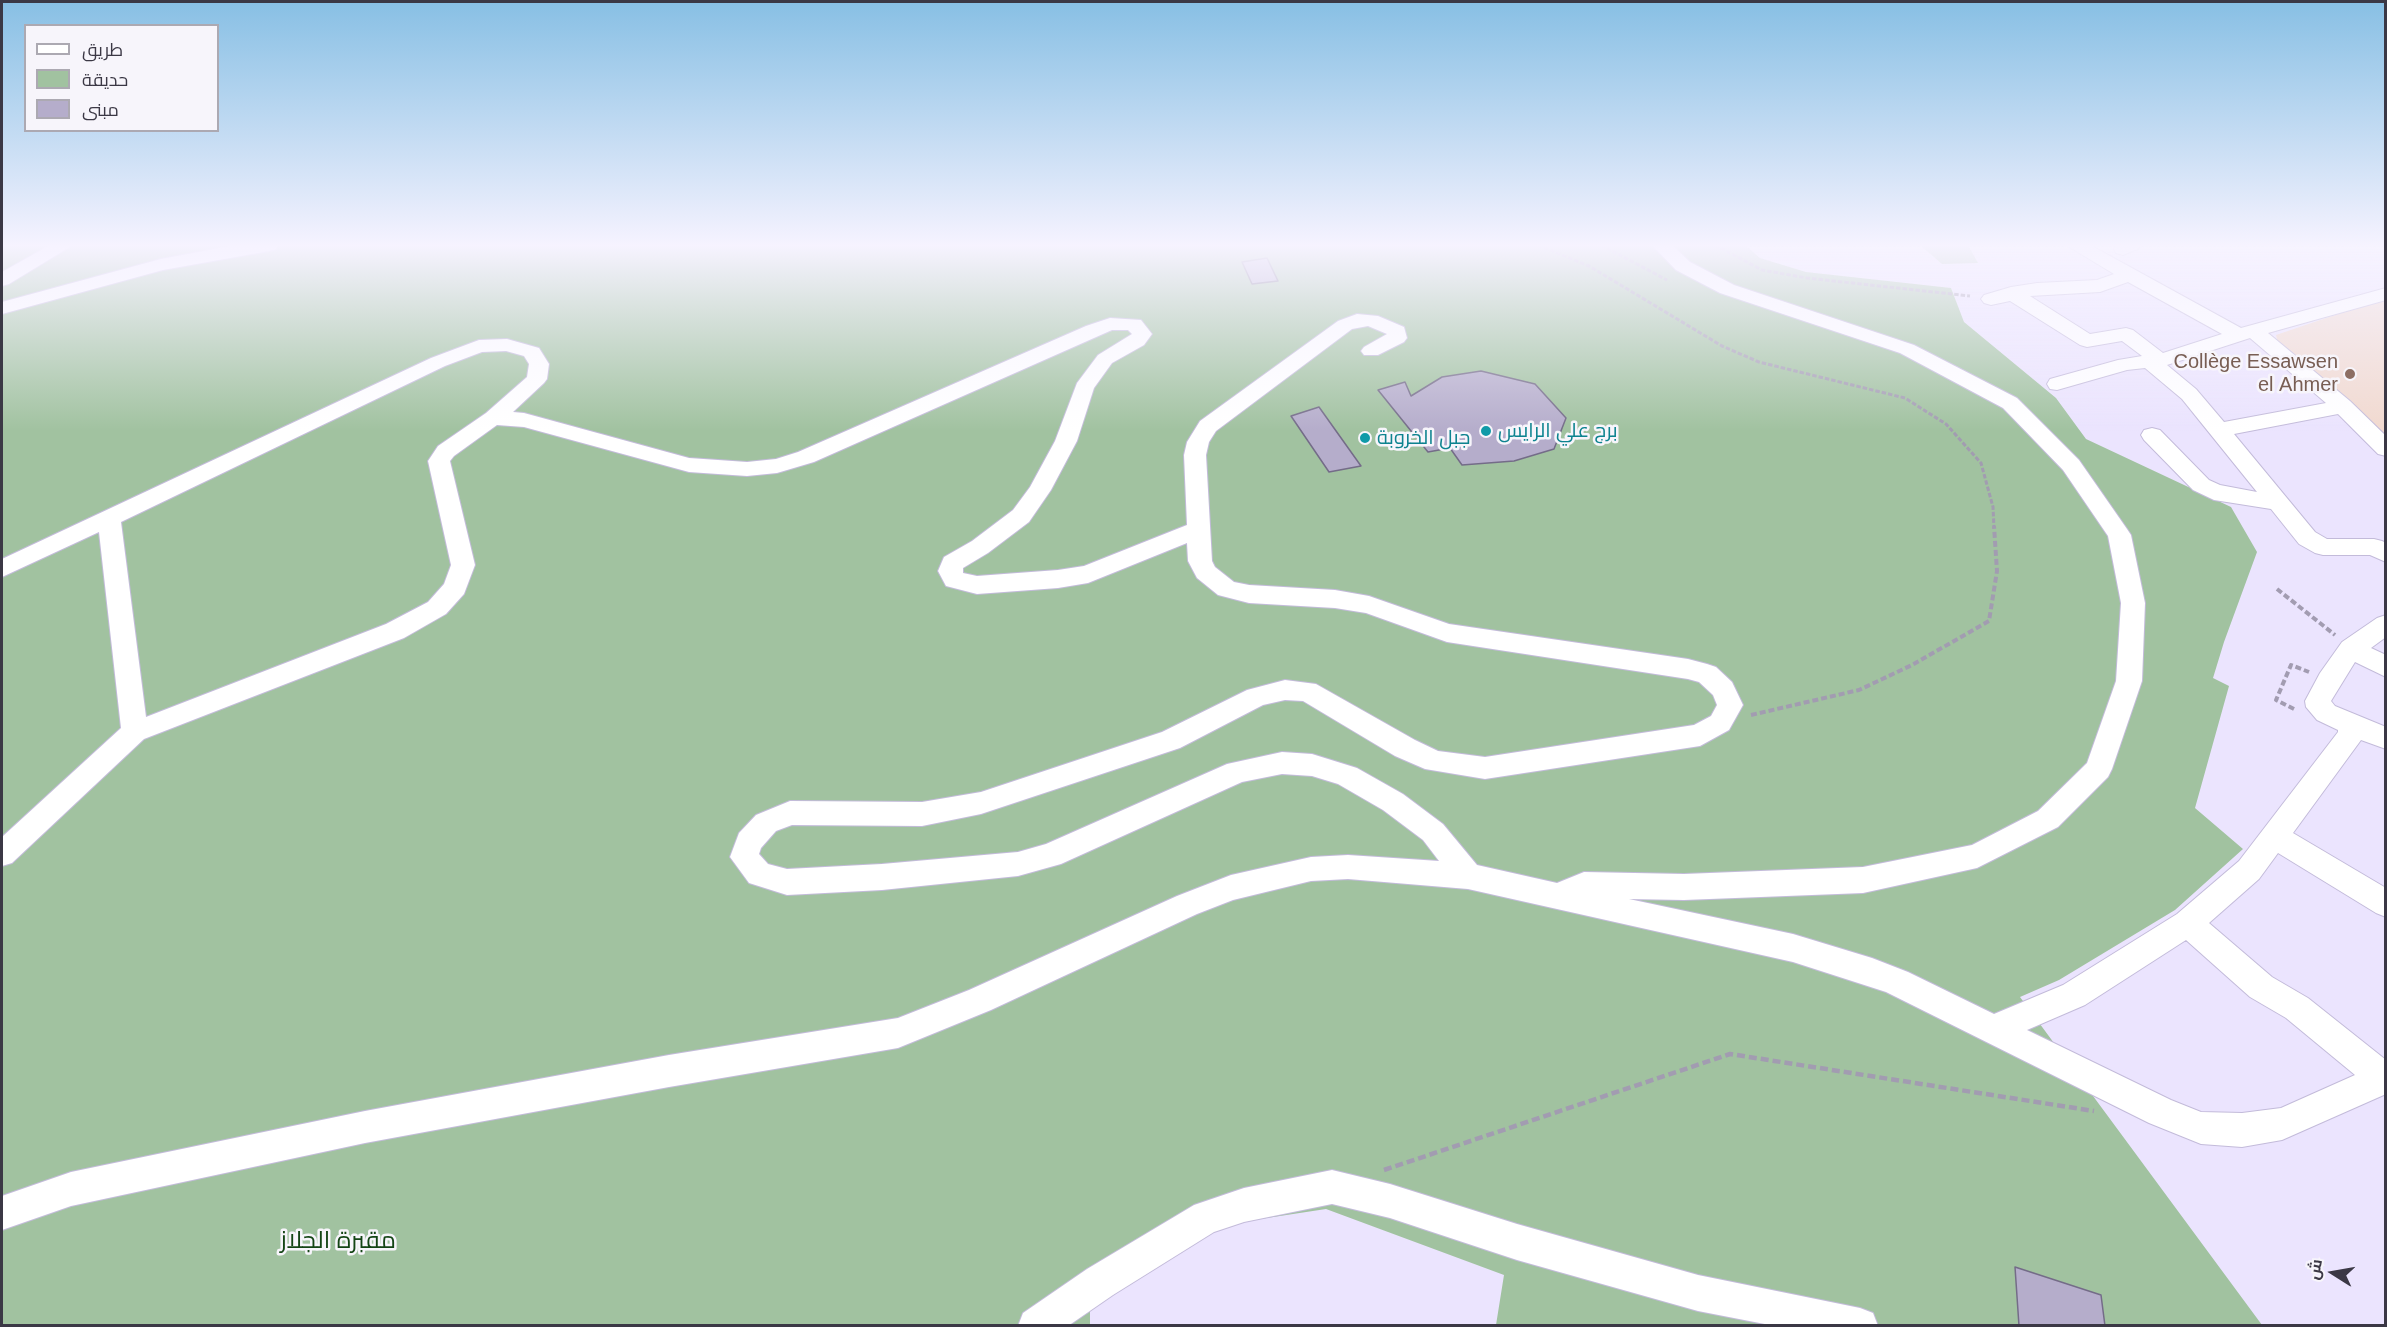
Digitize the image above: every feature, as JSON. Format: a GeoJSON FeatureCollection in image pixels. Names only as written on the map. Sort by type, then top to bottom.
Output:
{"type":"FeatureCollection","features":[{"type":"Feature","properties":{"kind":"street"},"geometry":{"type":"LineString","coordinates":[[1557,896],[1584,885],[1684,886],[1863,880],[1977,856],[2048,819],[2098,769],[2129,681],[2133,603],[2119,535],[2072,465],[2010,403],[1907,349],[1779,307]]}},
{"type":"Feature","properties":{"kind":"street"},"geometry":{"type":"LineString","coordinates":[[2033,307],[2087,341],[2126,334],[2188,394],[2307,538],[2314,543],[2323,547],[2374,547],[2385,554]]}},
{"type":"Feature","properties":{"kind":"street"},"geometry":{"type":"LineString","coordinates":[[2196,307],[2247,333],[2343,406],[2385,449]]}},
{"type":"Feature","properties":{"kind":"street"},"geometry":{"type":"LineString","coordinates":[[2057,384],[2125,364],[2155,361],[2339,307]]}},
{"type":"Feature","properties":{"kind":"street"},"geometry":{"type":"LineString","coordinates":[[1371,351],[1397,338],[1397,331],[1371,320],[1357,320],[1345,325],[1208,426],[1198,442],[1195,454],[1200,561],[1205,572],[1227,589],[1249,594],[1335,599],[1369,605],[1447,633],[1688,669],[1707,674],[1723,689],[1730,705],[1720,723],[1700,735],[1485,768],[1436,761],[1405,748],[1307,691],[1285,690],[1256,697],[1171,740],[981,803],[922,814],[789,813],[766,823],[749,842],[744,857],[759,874],[787,882],[882,877],[1018,864],[1051,855],[1237,772],[1282,763],[1312,765],[1347,776],[1393,802],[1433,832],[1468,876]]}},
{"type":"Feature","properties":{"kind":"street"},"geometry":{"type":"LineString","coordinates":[[494,418],[525,420],[689,465],[747,469],[777,466],[806,457],[1093,330],[1110,324],[1134,324],[1142,334],[1137,341],[1105,359],[1084,388],[1066,441],[1040,490],[1021,516],[980,547],[952,563],[950,571],[955,580],[977,585],[1058,579],[1088,574],[1200,529]]}},
{"type":"Feature","properties":{"kind":"street"},"geometry":{"type":"LineString","coordinates":[[2,569],[438,362],[479,346],[507,345],[532,352],[539,364],[537,380],[494,418],[446,451],[439,461],[463,565],[455,588],[437,608],[395,631],[135,732],[2,854]]}},
{"type":"Feature","properties":{"kind":"street"},"geometry":{"type":"LineString","coordinates":[[2220,430],[2343,406]]}},
{"type":"Feature","properties":{"kind":"street"},"geometry":{"type":"LineString","coordinates":[[2152,435],[2201,485],[2214,492],[2278,503]]}},
{"type":"Feature","properties":{"kind":"street"},"geometry":{"type":"LineString","coordinates":[[109,518],[135,732]]}},
{"type":"Feature","properties":{"kind":"street"},"geometry":{"type":"LineString","coordinates":[[2385,624],[2351,649],[2329,680],[2318,701],[2319,707],[2326,713],[2385,739]]}},
{"type":"Feature","properties":{"kind":"street"},"geometry":{"type":"LineString","coordinates":[[2351,649],[2385,667]]}},
{"type":"Feature","properties":{"kind":"street"},"geometry":{"type":"LineString","coordinates":[[1990,1030],[2074,995],[2188,923],[2249,870],[2350,736],[2353,725]]}},
{"type":"Feature","properties":{"kind":"street"},"geometry":{"type":"LineString","coordinates":[[2274,836],[2385,904]]}},
{"type":"Feature","properties":{"kind":"street"},"geometry":{"type":"LineString","coordinates":[[2,1213],[70,1189],[365,1127],[669,1071],[897,1033],[980,1000],[1187,905],[1230,888],[1311,868],[1348,867],[1468,876],[1793,948],[1872,972],[2161,1112],[2201,1128],[2242,1130],[2282,1124],[2385,1078],[2297,1008],[2261,987],[2188,923]]}},
{"type":"Feature","properties":{"kind":"street"},"geometry":{"type":"LineString","coordinates":[[1036,1326],[1100,1282],[1206,1217],[1244,1205],[1332,1187],[1390,1201],[1516,1242],[1698,1293],[1769,1305],[1860,1326]]}},
{"type":"Feature","properties":{"kind":"path"},"geometry":{"type":"LineString","coordinates":[[1657,307],[1722,346],[1759,362],[1905,398],[1946,424],[1981,463],[1993,507],[1997,571],[1989,621],[1912,665],[1859,690],[1720,723]]}},
{"type":"Feature","properties":{"kind":"path"},"geometry":{"type":"LineString","coordinates":[[2277,589],[2351,649]]}},
{"type":"Feature","properties":{"kind":"path"},"geometry":{"type":"LineString","coordinates":[[1377,1172],[1730,1054],[2101,1112]]}},
{"type":"Feature","properties":{"kind":"shaded area","name":"Collège Essawsen el Ahmer"},"geometry":{"type":"Polygon","coordinates":[[[2359,307],[2385,307],[2385,437],[2278,344],[2276,335],[2359,307]]]}},
{"type":"Feature","properties":{"kind":"green space","name":"مقبرة الجلاز"},"geometry":{"type":"Polygon","coordinates":[[[2,307],[1958,307],[1964,322],[2056,398],[2086,439],[2231,507],[2257,552],[2213,678],[2229,686],[2195,808],[2243,849],[2175,910],[2059,980],[2020,997],[2262,1325],[1496,1325],[1504,1275],[1326,1209],[1214,1226],[1090,1300],[1090,1325],[2,1326],[2,307]]]}},
{"type":"Feature","properties":{"kind":"building","name":"برج علي الرايس"},"geometry":{"type":"Polygon","coordinates":[[[1481,371],[1535,384],[1566,418],[1554,449],[1514,461],[1462,465],[1450,448],[1428,452],[1378,390],[1405,382],[1411,396],[1442,377],[1481,371]]]}},
{"type":"Feature","properties":{"kind":"building"},"geometry":{"type":"Polygon","coordinates":[[[1319,407],[1361,466],[1329,472],[1291,416],[1319,407]]]}},
{"type":"Feature","properties":{"kind":"building"},"geometry":{"type":"Polygon","coordinates":[[[2015,1267],[2101,1295],[2105,1326],[2019,1326],[2015,1267]]]}},
{"type":"Feature","properties":{"kind":"place","name":"Collège Essawsen el Ahmer"},"geometry":{"type":"Point","coordinates":[2350,374]}},
{"type":"Feature","properties":{"kind":"place","name":"برج علي الرايس"},"geometry":{"type":"Point","coordinates":[1486,431]}},
{"type":"Feature","properties":{"kind":"place","name":"جبل الخروبة"},"geometry":{"type":"Point","coordinates":[1365,438]}}]}
